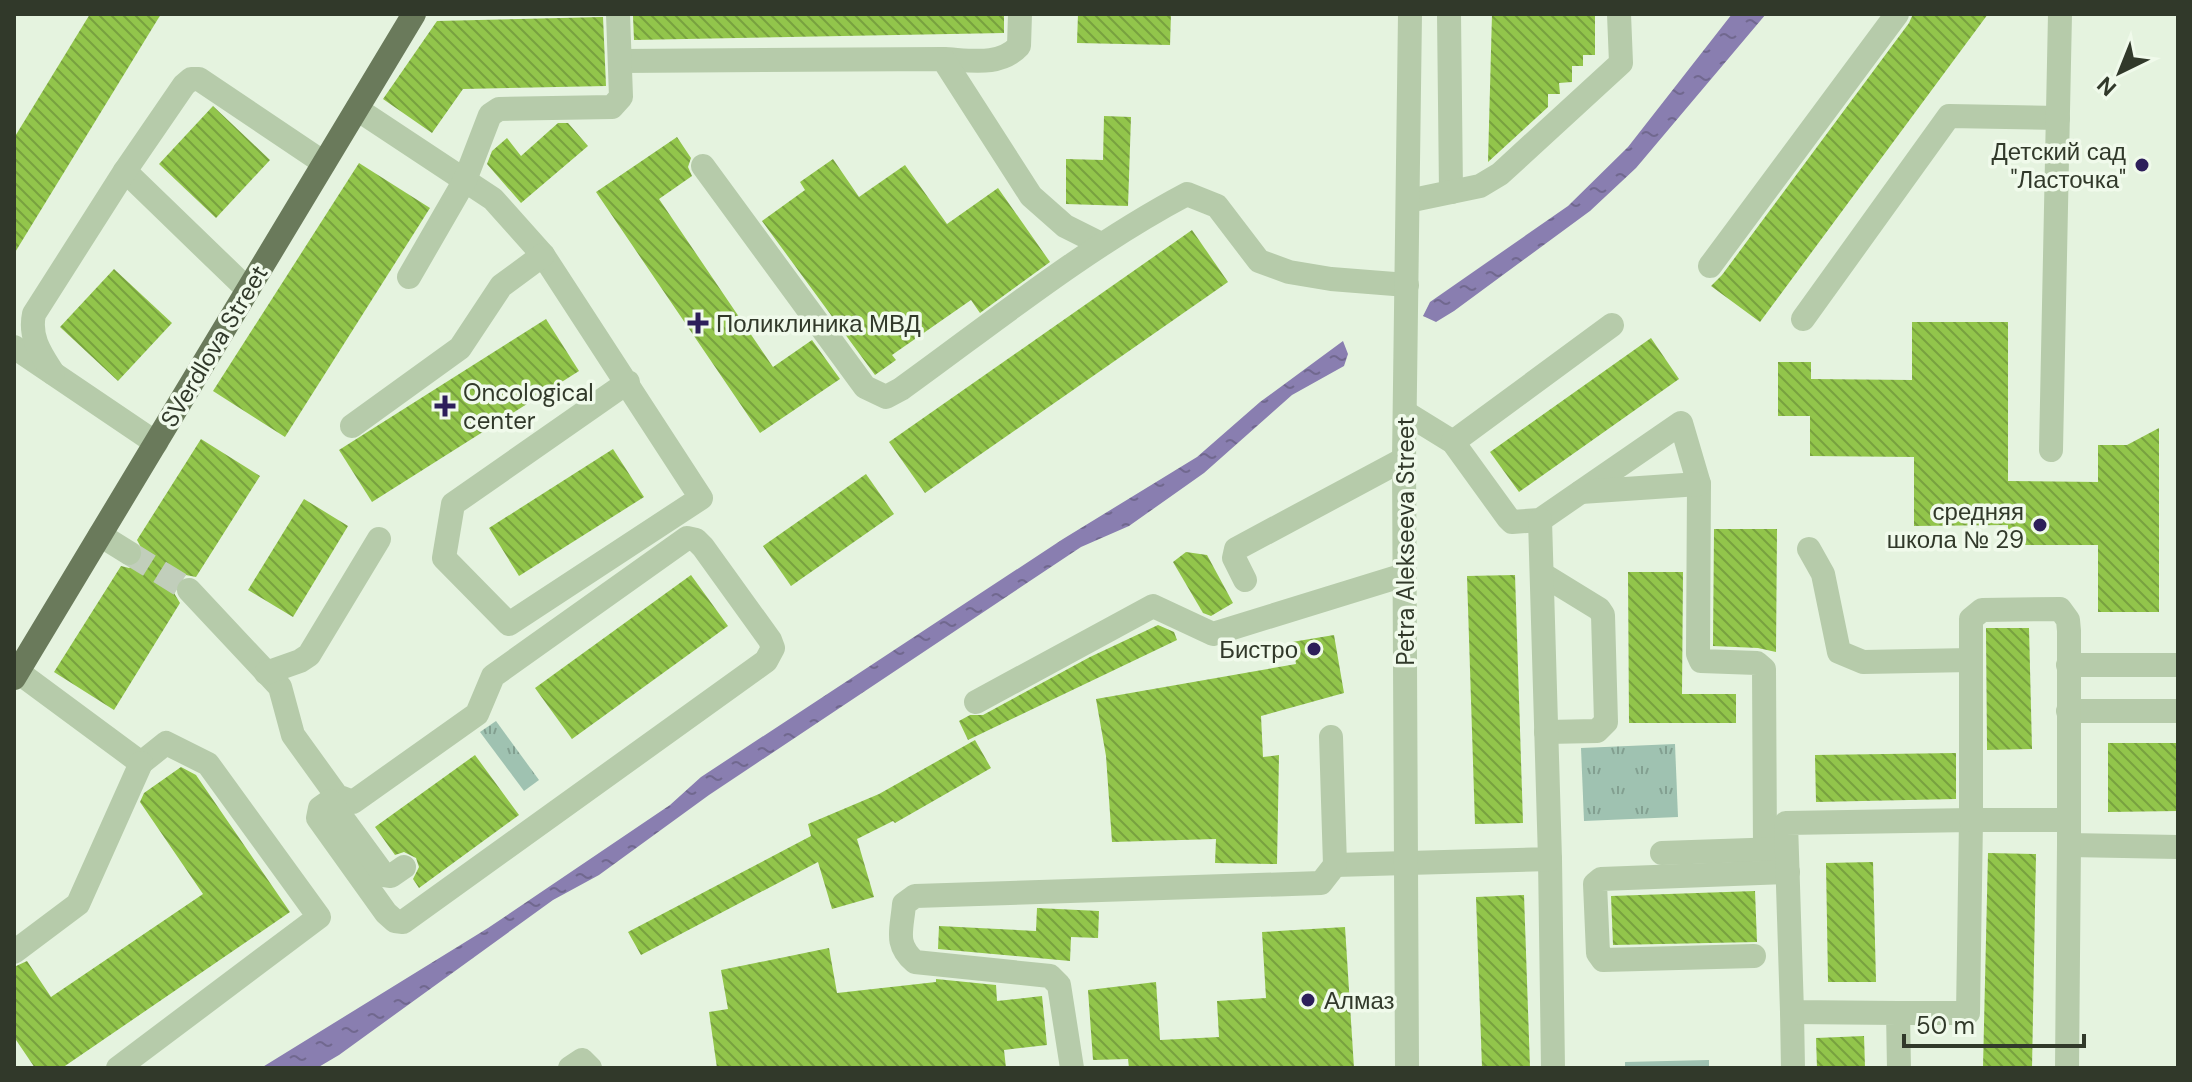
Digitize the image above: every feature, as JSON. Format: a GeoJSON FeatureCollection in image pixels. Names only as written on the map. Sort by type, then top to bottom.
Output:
{"type":"FeatureCollection","features":[{"type":"Feature","properties":{"kind":"main road","name":"SVerdlova Street"},"geometry":{"type":"LineString","coordinates":[[16,675],[414,14]]}},
{"type":"Feature","properties":{"kind":"street"},"geometry":{"type":"LineString","coordinates":[[409,277],[465,180],[490,115],[499,109],[612,107],[621,97],[618,14]]}},
{"type":"Feature","properties":{"kind":"street"},"geometry":{"type":"LineString","coordinates":[[620,61],[991,60],[1012,54],[1019,46],[1020,14]]}},
{"type":"Feature","properties":{"kind":"street","name":"Petra Alekseeva Street"},"geometry":{"type":"LineString","coordinates":[[1407,1068],[1404,459],[1410,14]]}},
{"type":"Feature","properties":{"kind":"street"},"geometry":{"type":"LineString","coordinates":[[1449,14],[1451,192]]}},
{"type":"Feature","properties":{"kind":"street"},"geometry":{"type":"LineString","coordinates":[[1408,201],[1480,186],[1500,174],[1621,63],[1619,14]]}},
{"type":"Feature","properties":{"kind":"street"},"geometry":{"type":"LineString","coordinates":[[1710,266],[1897,14]]}},
{"type":"Feature","properties":{"kind":"street"},"geometry":{"type":"LineString","coordinates":[[2051,450],[2060,14]]}},
{"type":"Feature","properties":{"kind":"street"},"geometry":{"type":"LineString","coordinates":[[943,59],[1031,196],[1065,226],[1101,244]]}},
{"type":"Feature","properties":{"kind":"street"},"geometry":{"type":"LineString","coordinates":[[53,373],[35,341],[32,326],[34,314],[125,171],[191,79],[199,79],[324,163]]}},
{"type":"Feature","properties":{"kind":"street"},"geometry":{"type":"LineString","coordinates":[[357,109],[493,199],[543,255],[628,382],[701,498],[509,624],[444,558],[453,504],[628,382]]}},
{"type":"Feature","properties":{"kind":"street"},"geometry":{"type":"LineString","coordinates":[[1803,319],[1949,116],[2058,118]]}},
{"type":"Feature","properties":{"kind":"street"},"geometry":{"type":"LineString","coordinates":[[703,166],[865,387],[886,397],[1101,244],[1139,219],[1187,194],[1217,206],[1259,261],[1303,274],[1407,285]]}},
{"type":"Feature","properties":{"kind":"street"},"geometry":{"type":"LineString","coordinates":[[125,171],[248,290]]}},
{"type":"Feature","properties":{"kind":"street"},"geometry":{"type":"LineString","coordinates":[[352,426],[460,348],[501,286],[543,255]]}},
{"type":"Feature","properties":{"kind":"street"},"geometry":{"type":"LineString","coordinates":[[1453,442],[1612,325]]}},
{"type":"Feature","properties":{"kind":"street"},"geometry":{"type":"LineString","coordinates":[[14,347],[156,443]]}},
{"type":"Feature","properties":{"kind":"street"},"geometry":{"type":"LineString","coordinates":[[1406,413],[1453,442],[1512,522],[1540,520],[1681,423],[1699,484],[1698,654],[1701,661],[1757,663],[1764,669],[1792,1012],[1793,1068]]}},
{"type":"Feature","properties":{"kind":"street"},"geometry":{"type":"LineString","coordinates":[[1245,580],[1234,558],[1236,549],[1404,459]]}},
{"type":"Feature","properties":{"kind":"street"},"geometry":{"type":"LineString","coordinates":[[1581,492],[1699,484]]}},
{"type":"Feature","properties":{"kind":"street"},"geometry":{"type":"LineString","coordinates":[[1540,520],[1553,1068]]}},
{"type":"Feature","properties":{"kind":"street"},"geometry":{"type":"LineString","coordinates":[[100,535],[129,553]]}},
{"type":"Feature","properties":{"kind":"street"},"geometry":{"type":"LineString","coordinates":[[687,538],[696,540],[703,547],[773,648],[766,661],[403,922],[395,921],[386,913],[318,818],[320,808],[334,798],[353,802],[477,714],[493,676],[687,538]]}},
{"type":"Feature","properties":{"kind":"street"},"geometry":{"type":"LineString","coordinates":[[266,673],[309,655],[379,539]]}},
{"type":"Feature","properties":{"kind":"street"},"geometry":{"type":"LineString","coordinates":[[1809,549],[1823,574],[1839,652],[1863,662],[1971,660]]}},
{"type":"Feature","properties":{"kind":"street"},"geometry":{"type":"LineString","coordinates":[[1542,574],[1599,609],[1603,615],[1606,722],[1597,731],[1546,732]]}},
{"type":"Feature","properties":{"kind":"street"},"geometry":{"type":"LineString","coordinates":[[976,702],[1153,606],[1213,634],[1404,575]]}},
{"type":"Feature","properties":{"kind":"street"},"geometry":{"type":"LineString","coordinates":[[189,590],[284,694],[289,729],[384,875],[391,876],[404,867]]}},
{"type":"Feature","properties":{"kind":"street"},"geometry":{"type":"LineString","coordinates":[[1792,1012],[1968,1013],[1971,619],[1982,610],[2060,609],[2068,620],[2067,1068]]}},
{"type":"Feature","properties":{"kind":"street"},"geometry":{"type":"LineString","coordinates":[[2068,665],[2178,665]]}},
{"type":"Feature","properties":{"kind":"street"},"geometry":{"type":"LineString","coordinates":[[16,675],[141,763]]}},
{"type":"Feature","properties":{"kind":"street"},"geometry":{"type":"LineString","coordinates":[[2068,711],[2178,711]]}},
{"type":"Feature","properties":{"kind":"street"},"geometry":{"type":"LineString","coordinates":[[1072,1068],[1059,985],[1054,979],[1050,976],[915,962],[900,944],[904,904],[915,896],[1321,883],[1335,865],[1331,737]]}},
{"type":"Feature","properties":{"kind":"street"},"geometry":{"type":"LineString","coordinates":[[14,952],[78,904],[141,763],[166,743],[208,764],[319,917],[118,1068]]}},
{"type":"Feature","properties":{"kind":"street"},"geometry":{"type":"LineString","coordinates":[[1780,857],[1786,823],[2069,820]]}},
{"type":"Feature","properties":{"kind":"street"},"geometry":{"type":"LineString","coordinates":[[2069,845],[2178,847]]}},
{"type":"Feature","properties":{"kind":"street"},"geometry":{"type":"LineString","coordinates":[[1662,853],[1780,857]]}},
{"type":"Feature","properties":{"kind":"street"},"geometry":{"type":"LineString","coordinates":[[1754,956],[1603,960],[1598,953],[1595,884],[1601,879],[1780,857]]}},
{"type":"Feature","properties":{"kind":"street"},"geometry":{"type":"LineString","coordinates":[[1335,865],[1550,859]]}},
{"type":"Feature","properties":{"kind":"street"},"geometry":{"type":"LineString","coordinates":[[1898,1013],[1899,1068]]}},
{"type":"Feature","properties":{"kind":"green space"},"geometry":{"type":"Polygon","coordinates":[[[496,721],[539,780],[524,791],[480,732],[496,721]]]}},
{"type":"Feature","properties":{"kind":"green space"},"geometry":{"type":"Polygon","coordinates":[[[1675,744],[1678,817],[1584,821],[1581,748],[1675,744]]]}},
{"type":"Feature","properties":{"kind":"green space"},"geometry":{"type":"Polygon","coordinates":[[[1709,1060],[1709,1068],[1625,1068],[1625,1062],[1709,1060]]]}},
{"type":"Feature","properties":{"kind":"water"},"geometry":{"type":"Polygon","coordinates":[[[1732,14],[1766,14],[1636,168],[1590,211],[1454,311],[1436,322],[1423,316],[1430,302],[1568,206],[1628,147],[1732,14]]]}},
{"type":"Feature","properties":{"kind":"water"},"geometry":{"type":"Polygon","coordinates":[[[1343,341],[1348,354],[1344,366],[1292,395],[1204,473],[1129,526],[1081,547],[709,795],[599,875],[553,900],[339,1055],[317,1068],[261,1068],[488,928],[670,805],[701,777],[1063,539],[1197,457],[1260,402],[1343,341]]]}},
{"type":"Feature","properties":{"kind":"building"},"geometry":{"type":"Polygon","coordinates":[[[90,14],[161,14],[14,254],[14,138],[90,14]]]}},
{"type":"Feature","properties":{"kind":"building"},"geometry":{"type":"Polygon","coordinates":[[[1004,14],[1004,33],[634,40],[633,16],[1004,14]]]}},
{"type":"Feature","properties":{"kind":"building"},"geometry":{"type":"Polygon","coordinates":[[[1078,14],[1171,14],[1170,45],[1077,43],[1078,14]]]}},
{"type":"Feature","properties":{"kind":"building"},"geometry":{"type":"Polygon","coordinates":[[[1492,14],[1595,14],[1595,55],[1583,55],[1583,66],[1572,66],[1572,82],[1559,83],[1560,94],[1548,94],[1548,107],[1488,162],[1492,14]]]}},
{"type":"Feature","properties":{"kind":"building"},"geometry":{"type":"Polygon","coordinates":[[[1913,14],[1988,14],[1760,322],[1711,286],[1913,14]]]}},
{"type":"Feature","properties":{"kind":"building"},"geometry":{"type":"Polygon","coordinates":[[[603,17],[606,86],[463,89],[432,133],[383,99],[437,21],[603,17]]]}},
{"type":"Feature","properties":{"kind":"building"},"geometry":{"type":"Polygon","coordinates":[[[213,106],[270,160],[216,218],[159,164],[213,106]]]}},
{"type":"Feature","properties":{"kind":"building"},"geometry":{"type":"Polygon","coordinates":[[[1104,116],[1131,117],[1128,206],[1066,204],[1066,159],[1103,160],[1104,116]]]}},
{"type":"Feature","properties":{"kind":"building"},"geometry":{"type":"Polygon","coordinates":[[[558,123],[568,123],[588,146],[521,203],[487,164],[492,151],[507,138],[521,156],[558,123]]]}},
{"type":"Feature","properties":{"kind":"building"},"geometry":{"type":"Polygon","coordinates":[[[677,137],[691,158],[688,167],[692,176],[659,199],[773,367],[812,340],[840,379],[760,433],[596,192],[677,137]]]}},
{"type":"Feature","properties":{"kind":"building"},"geometry":{"type":"Polygon","coordinates":[[[833,159],[859,197],[905,165],[947,224],[998,188],[1050,262],[980,313],[971,300],[892,355],[896,360],[875,375],[762,221],[805,190],[800,182],[833,159]]]}},
{"type":"Feature","properties":{"kind":"building"},"geometry":{"type":"Polygon","coordinates":[[[359,163],[430,208],[285,437],[213,391],[359,163]]]}},
{"type":"Feature","properties":{"kind":"building"},"geometry":{"type":"Polygon","coordinates":[[[1192,230],[1228,282],[925,493],[889,442],[1192,230]]]}},
{"type":"Feature","properties":{"kind":"building"},"geometry":{"type":"Polygon","coordinates":[[[114,269],[172,323],[118,381],[60,327],[114,269]]]}},
{"type":"Feature","properties":{"kind":"building"},"geometry":{"type":"Polygon","coordinates":[[[546,319],[579,371],[372,502],[339,450],[546,319]]]}},
{"type":"Feature","properties":{"kind":"building"},"geometry":{"type":"Polygon","coordinates":[[[1912,322],[2008,322],[2008,481],[2098,482],[2098,445],[2127,445],[2159,428],[2159,612],[2098,612],[2098,545],[2008,545],[2008,525],[1914,526],[1914,457],[1810,456],[1810,416],[1778,416],[1778,362],[1811,362],[1811,379],[1912,380],[1912,322]]]}},
{"type":"Feature","properties":{"kind":"building"},"geometry":{"type":"Polygon","coordinates":[[[1651,338],[1679,379],[1519,492],[1490,452],[1651,338]]]}},
{"type":"Feature","properties":{"kind":"building"},"geometry":{"type":"Polygon","coordinates":[[[201,439],[260,476],[196,577],[186,575],[178,580],[174,593],[180,603],[114,710],[54,672],[121,566],[129,568],[141,562],[144,553],[137,540],[201,439]]]}},
{"type":"Feature","properties":{"kind":"building"},"geometry":{"type":"Polygon","coordinates":[[[613,449],[644,497],[519,576],[489,528],[613,449]]]}},
{"type":"Feature","properties":{"kind":"building"},"geometry":{"type":"Polygon","coordinates":[[[866,474],[894,514],[791,586],[763,546],[866,474]]]}},
{"type":"Feature","properties":{"kind":"building"},"geometry":{"type":"Polygon","coordinates":[[[304,499],[348,526],[293,617],[248,590],[304,499]]]}},
{"type":"Feature","properties":{"kind":"building"},"geometry":{"type":"Polygon","coordinates":[[[1714,529],[1777,529],[1776,652],[1713,646],[1714,529]]]}},
{"type":"Feature","properties":{"kind":"building"},"geometry":{"type":"Polygon","coordinates":[[[1186,552],[1207,555],[1233,603],[1211,616],[1203,613],[1173,562],[1186,552]]]}},
{"type":"Feature","properties":{"kind":"building"},"geometry":{"type":"Polygon","coordinates":[[[1628,572],[1683,572],[1682,694],[1736,694],[1736,723],[1629,723],[1628,572]]]}},
{"type":"Feature","properties":{"kind":"building"},"geometry":{"type":"Polygon","coordinates":[[[691,575],[728,626],[572,739],[535,688],[691,575]]]}},
{"type":"Feature","properties":{"kind":"building"},"geometry":{"type":"Polygon","coordinates":[[[1515,575],[1523,823],[1475,824],[1467,576],[1515,575]]]}},
{"type":"Feature","properties":{"kind":"building"},"geometry":{"type":"Polygon","coordinates":[[[1158,625],[1174,632],[1177,640],[968,740],[959,721],[970,715],[983,715],[1090,657],[1158,625]]]}},
{"type":"Feature","properties":{"kind":"building"},"geometry":{"type":"Polygon","coordinates":[[[1986,628],[2029,628],[2032,749],[1987,750],[1986,628]]]}},
{"type":"Feature","properties":{"kind":"building"},"geometry":{"type":"Polygon","coordinates":[[[1334,635],[1344,693],[1261,716],[1263,757],[1279,755],[1277,864],[1215,863],[1216,839],[1112,842],[1106,756],[1096,699],[1296,664],[1292,642],[1334,635]]]}},
{"type":"Feature","properties":{"kind":"building"},"geometry":{"type":"Polygon","coordinates":[[[975,740],[991,768],[895,823],[893,821],[857,839],[874,897],[832,909],[818,862],[641,955],[628,932],[811,836],[808,824],[879,794],[975,740]]]}},
{"type":"Feature","properties":{"kind":"building"},"geometry":{"type":"Polygon","coordinates":[[[2108,743],[2178,743],[2178,811],[2108,812],[2108,743]]]}},
{"type":"Feature","properties":{"kind":"building"},"geometry":{"type":"Polygon","coordinates":[[[1956,753],[1956,799],[1816,802],[1815,755],[1956,753]]]}},
{"type":"Feature","properties":{"kind":"building"},"geometry":{"type":"Polygon","coordinates":[[[475,755],[519,815],[419,888],[413,879],[419,867],[416,858],[404,852],[395,855],[375,827],[475,755]]]}},
{"type":"Feature","properties":{"kind":"building"},"geometry":{"type":"Polygon","coordinates":[[[181,767],[196,775],[290,912],[62,1068],[35,1068],[14,1037],[14,967],[27,961],[51,997],[203,894],[140,802],[144,793],[181,767]]]}},
{"type":"Feature","properties":{"kind":"building"},"geometry":{"type":"Polygon","coordinates":[[[1988,853],[2036,854],[2032,1068],[1983,1068],[1988,853]]]}},
{"type":"Feature","properties":{"kind":"building"},"geometry":{"type":"Polygon","coordinates":[[[1873,862],[1876,982],[1828,982],[1826,863],[1873,862]]]}},
{"type":"Feature","properties":{"kind":"building"},"geometry":{"type":"Polygon","coordinates":[[[1755,891],[1757,942],[1613,945],[1611,896],[1755,891]]]}},
{"type":"Feature","properties":{"kind":"building"},"geometry":{"type":"Polygon","coordinates":[[[1524,895],[1530,1068],[1482,1068],[1476,897],[1524,895]]]}},
{"type":"Feature","properties":{"kind":"building"},"geometry":{"type":"Polygon","coordinates":[[[1037,908],[1099,911],[1098,938],[1071,937],[1070,961],[938,949],[939,926],[1036,931],[1037,908]]]}},
{"type":"Feature","properties":{"kind":"building"},"geometry":{"type":"Polygon","coordinates":[[[1345,927],[1354,1068],[1129,1068],[1128,1059],[1093,1060],[1088,990],[1156,982],[1160,1040],[1219,1037],[1217,1001],[1266,998],[1262,932],[1345,927]]]}},
{"type":"Feature","properties":{"kind":"building"},"geometry":{"type":"Polygon","coordinates":[[[829,948],[837,993],[936,982],[936,979],[996,985],[997,1001],[1042,996],[1047,1045],[1004,1050],[1006,1068],[717,1068],[709,1012],[728,1009],[721,970],[829,948]]]}},
{"type":"Feature","properties":{"kind":"building"},"geometry":{"type":"Polygon","coordinates":[[[1864,1036],[1865,1068],[1817,1068],[1816,1038],[1864,1036]]]}},
{"type":"Feature","properties":{"kind":"tunnel"},"geometry":{"type":"LineString","coordinates":[[129,553],[189,590]]}},
{"type":"Feature","properties":{"kind":"place","name":"Детский сад \"Ласточка\""},"geometry":{"type":"Point","coordinates":[2142,165]}},
{"type":"Feature","properties":{"kind":"place","name":"Поликлиника МВД"},"geometry":{"type":"Point","coordinates":[698,323]}},
{"type":"Feature","properties":{"kind":"place","name":"Oncological center"},"geometry":{"type":"Point","coordinates":[445,406]}},
{"type":"Feature","properties":{"kind":"place","name":"средняя школа № 29"},"geometry":{"type":"Point","coordinates":[2040,525]}},
{"type":"Feature","properties":{"kind":"place","name":"Бистро"},"geometry":{"type":"Point","coordinates":[1314,649]}},
{"type":"Feature","properties":{"kind":"place","name":"Алмаз"},"geometry":{"type":"Point","coordinates":[1308,1000]}}]}
